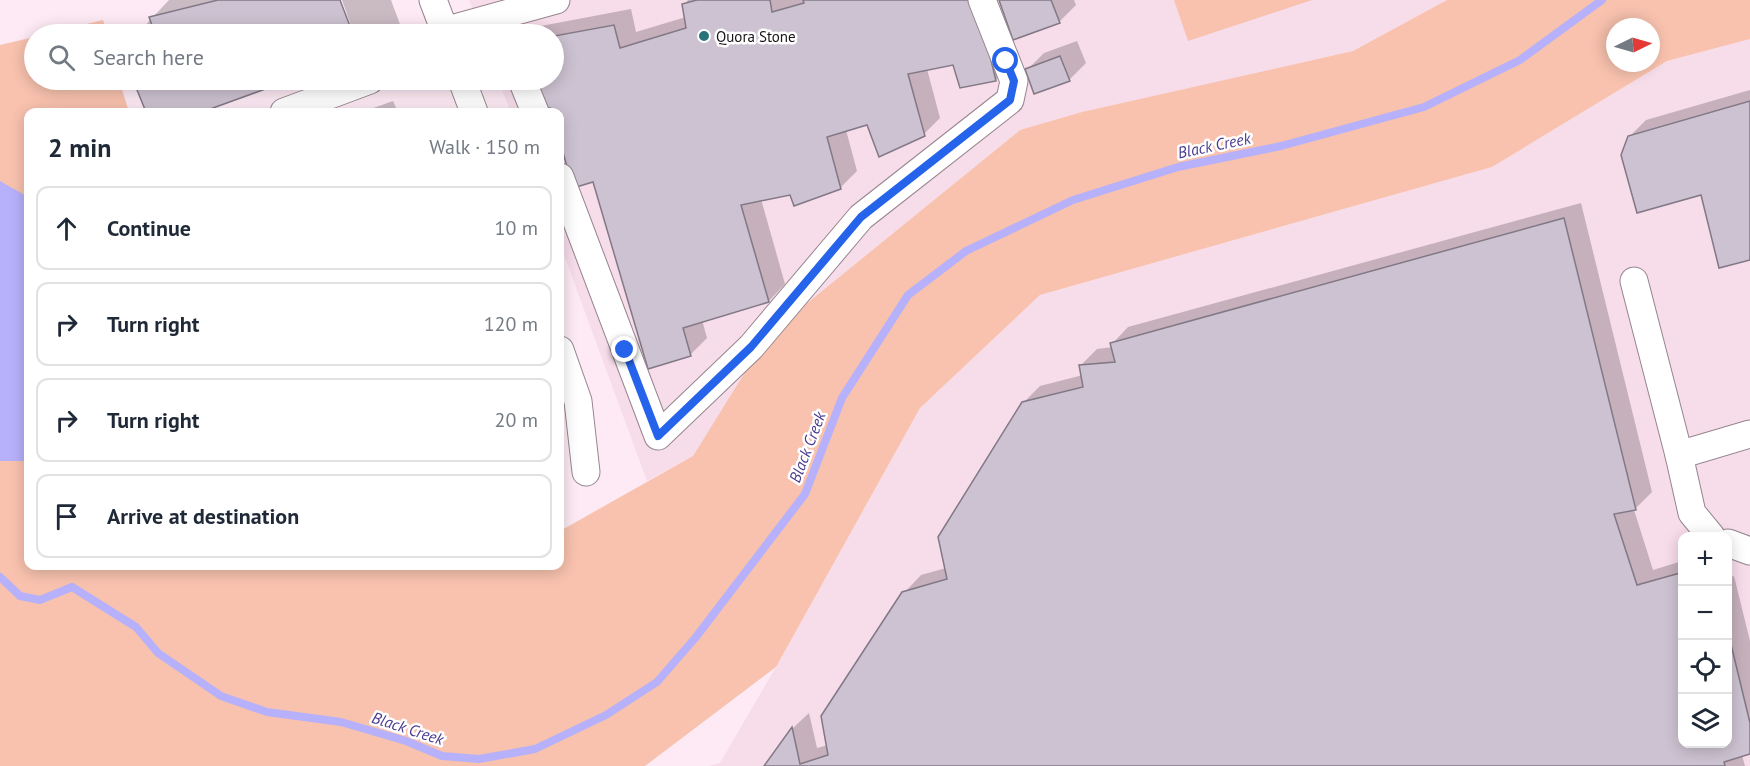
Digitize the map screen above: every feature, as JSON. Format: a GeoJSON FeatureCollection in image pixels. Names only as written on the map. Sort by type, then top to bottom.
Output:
{"type":"FeatureCollection","features":[{"type":"Feature","properties":{"kind":"lane"},"geometry":{"type":"LineString","coordinates":[[433,0],[442,24]]}},
{"type":"Feature","properties":{"kind":"lane"},"geometry":{"type":"LineString","coordinates":[[504,24],[556,0]]}},
{"type":"Feature","properties":{"kind":"lane"},"geometry":{"type":"LineString","coordinates":[[564,188],[658,436],[751,347],[861,217],[1010,100],[1014,81],[982,0]]}},
{"type":"Feature","properties":{"kind":"lane"},"geometry":{"type":"LineString","coordinates":[[295,108],[343,90]]}},
{"type":"Feature","properties":{"kind":"lane"},"geometry":{"type":"LineString","coordinates":[[466,90],[472,108]]}},
{"type":"Feature","properties":{"kind":"lane"},"geometry":{"type":"LineString","coordinates":[[526,90],[533,108]]}},
{"type":"Feature","properties":{"kind":"lane"},"geometry":{"type":"LineString","coordinates":[[1635,281],[1692,513],[1707,532]]}},
{"type":"Feature","properties":{"kind":"lane"},"geometry":{"type":"LineString","coordinates":[[564,361],[578,401],[586,472]]}},
{"type":"Feature","properties":{"kind":"lane"},"geometry":{"type":"LineString","coordinates":[[1679,455],[1750,434]]}},
{"type":"Feature","properties":{"kind":"lane"},"geometry":{"type":"LineString","coordinates":[[1732,544],[1750,551]]}},
{"type":"Feature","properties":{"kind":"shaded area"},"geometry":{"type":"Polygon","coordinates":[[[469,0],[1447,0],[1353,51],[1082,112],[1020,130],[768,335],[693,456],[647,481],[564,255],[564,108],[509,108],[502,90],[564,90],[564,24],[478,24],[469,0]]]}},
{"type":"Feature","properties":{"kind":"shaded area"},"geometry":{"type":"Polygon","coordinates":[[[1174,0],[1312,0],[1188,41],[1174,0]]]}},
{"type":"Feature","properties":{"kind":"shaded area"},"geometry":{"type":"Polygon","coordinates":[[[1447,0],[1750,0],[1750,39],[1667,61],[1660,65],[1660,18],[1606,18],[1606,72],[1649,72],[1492,167],[1040,295],[920,408],[776,667],[645,766],[0,766],[0,45],[24,39],[24,90],[122,90],[128,108],[24,108],[24,570],[564,570],[564,529],[693,456],[768,335],[1020,130],[1082,112],[1353,51],[1447,0]]]}},
{"type":"Feature","properties":{"kind":"shaded area"},"geometry":{"type":"Polygon","coordinates":[[[103,20],[104,24],[86,24],[103,20]]]}},
{"type":"Feature","properties":{"kind":"shaded area"},"geometry":{"type":"Polygon","coordinates":[[[1750,39],[1750,766],[708,766],[720,763],[920,408],[1040,295],[1492,167],[1649,72],[1660,72],[1660,65],[1667,61],[1750,39]]]}},
{"type":"Feature","properties":{"kind":"shaded area"},"geometry":{"type":"Polygon","coordinates":[[[0,181],[24,195],[24,461],[0,461],[0,181]]]}},
{"type":"Feature","properties":{"kind":"building"},"geometry":{"type":"Polygon","coordinates":[[[218,0],[340,0],[349,24],[151,24],[149,17],[218,0]]]}},
{"type":"Feature","properties":{"kind":"building"},"geometry":{"type":"Polygon","coordinates":[[[697,0],[770,0],[772,12],[804,3],[803,0],[971,0],[985,35],[996,81],[960,88],[953,65],[908,74],[925,136],[879,157],[867,125],[827,137],[841,189],[794,206],[790,195],[741,205],[769,302],[683,328],[691,356],[648,369],[593,182],[573,188],[564,156],[564,108],[541,108],[537,90],[564,90],[564,34],[614,25],[620,48],[686,28],[682,4],[697,0]]]}},
{"type":"Feature","properties":{"kind":"building"},"geometry":{"type":"Polygon","coordinates":[[[999,0],[1051,0],[1060,23],[1013,40],[999,0]]]}},
{"type":"Feature","properties":{"kind":"building"},"geometry":{"type":"Polygon","coordinates":[[[1060,56],[1070,81],[1034,94],[1025,69],[1060,56]]]}},
{"type":"Feature","properties":{"kind":"building"},"geometry":{"type":"Polygon","coordinates":[[[137,90],[262,90],[213,108],[144,108],[137,90]]]}},
{"type":"Feature","properties":{"kind":"building"},"geometry":{"type":"Polygon","coordinates":[[[1750,101],[1750,260],[1719,268],[1701,195],[1637,213],[1621,155],[1628,136],[1750,101]]]}},
{"type":"Feature","properties":{"kind":"building"},"geometry":{"type":"Polygon","coordinates":[[[1564,218],[1636,510],[1614,514],[1637,585],[1678,574],[1678,748],[1732,748],[1732,649],[1750,723],[1750,754],[1724,762],[1725,766],[764,766],[792,727],[800,764],[828,755],[821,716],[902,592],[947,579],[938,537],[1022,402],[1083,387],[1079,365],[1115,362],[1110,343],[1564,218]]]}},
{"type":"Feature","properties":{"kind":"waterway","name":"Black Creek"},"geometry":{"type":"LineString","coordinates":[[0,577],[20,596],[40,600],[72,587],[136,627],[158,653],[221,696],[267,712],[341,722],[406,741],[442,756],[479,759],[535,749],[606,715],[657,682],[696,637],[805,494],[842,398],[908,295],[966,251],[1073,200],[1178,167],[1281,146],[1424,107],[1520,60],[1602,0]]}},
{"type":"Feature","properties":{"kind":"place","name":"Quora Stone"},"geometry":{"type":"Point","coordinates":[704,36]}},
{"type":"Feature","properties":{"kind":"route"},"geometry":{"type":"LineString","coordinates":[[625,350],[658,436],[751,347],[861,217],[1010,100],[1014,81],[1006,61]]}}]}
